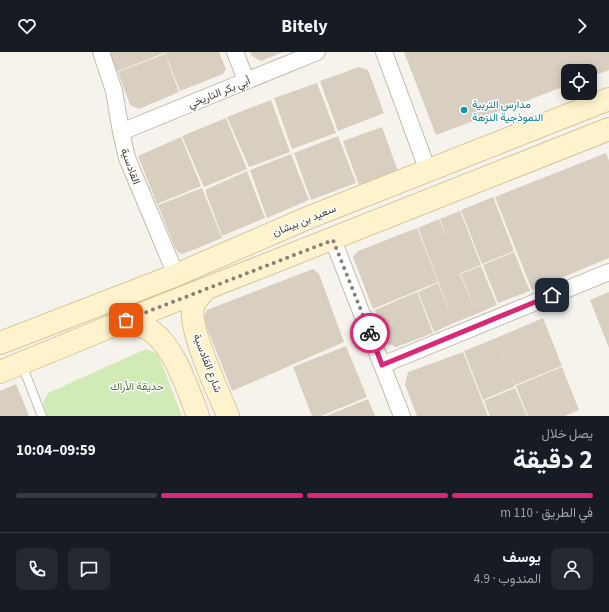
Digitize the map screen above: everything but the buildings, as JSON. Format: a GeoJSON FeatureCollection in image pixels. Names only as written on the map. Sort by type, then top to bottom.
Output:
{"type":"FeatureCollection","features":[{"type":"Feature","properties":{"kind":"street","name":"القادسية"},"geometry":{"type":"LineString","coordinates":[[101,52],[114,91],[127,158],[176,275]]}},
{"type":"Feature","properties":{"kind":"street"},"geometry":{"type":"LineString","coordinates":[[235,52],[246,80]]}},
{"type":"Feature","properties":{"kind":"street","name":"أبي بكر التاريخي"},"geometry":{"type":"LineString","coordinates":[[121,132],[317,52]]}},
{"type":"Feature","properties":{"kind":"street"},"geometry":{"type":"LineString","coordinates":[[384,52],[428,171]]}},
{"type":"Feature","properties":{"kind":"street","name":"سعيد بن بيشان"},"geometry":{"type":"LineString","coordinates":[[0,343],[176,275],[310,217],[609,99]]}},
{"type":"Feature","properties":{"kind":"street"},"geometry":{"type":"LineString","coordinates":[[0,372],[114,325],[333,240],[609,129]]}},
{"type":"Feature","properties":{"kind":"street"},"geometry":{"type":"LineString","coordinates":[[333,240],[402,416]]}},
{"type":"Feature","properties":{"kind":"street"},"geometry":{"type":"LineString","coordinates":[[382,365],[609,272]]}},
{"type":"Feature","properties":{"kind":"street","name":"شارع القادسية"},"geometry":{"type":"LineString","coordinates":[[205,289],[193,305],[193,323],[200,347],[228,416]]}},
{"type":"Feature","properties":{"kind":"street"},"geometry":{"type":"LineString","coordinates":[[114,325],[145,327],[165,344],[174,358],[198,416]]}},
{"type":"Feature","properties":{"kind":"lane"},"geometry":{"type":"LineString","coordinates":[[22,364],[42,416]]}},
{"type":"Feature","properties":{"kind":"green space","name":"حديقة الأراك"},"geometry":{"type":"Polygon","coordinates":[[[146,349],[158,354],[182,416],[47,416],[43,403],[48,393],[146,349]]]}},
{"type":"Feature","properties":{"kind":"way so far"},"geometry":{"type":"LineString","coordinates":[[126,320],[333,240],[370,333]]}},
{"type":"Feature","properties":{"kind":"place","name":"مدارس التربية النموذجية النزهة"},"geometry":{"type":"Point","coordinates":[464,110]}},
{"type":"Feature","properties":{"kind":"route"},"geometry":{"type":"LineString","coordinates":[[370,333],[382,365],[552,295]]}}]}
